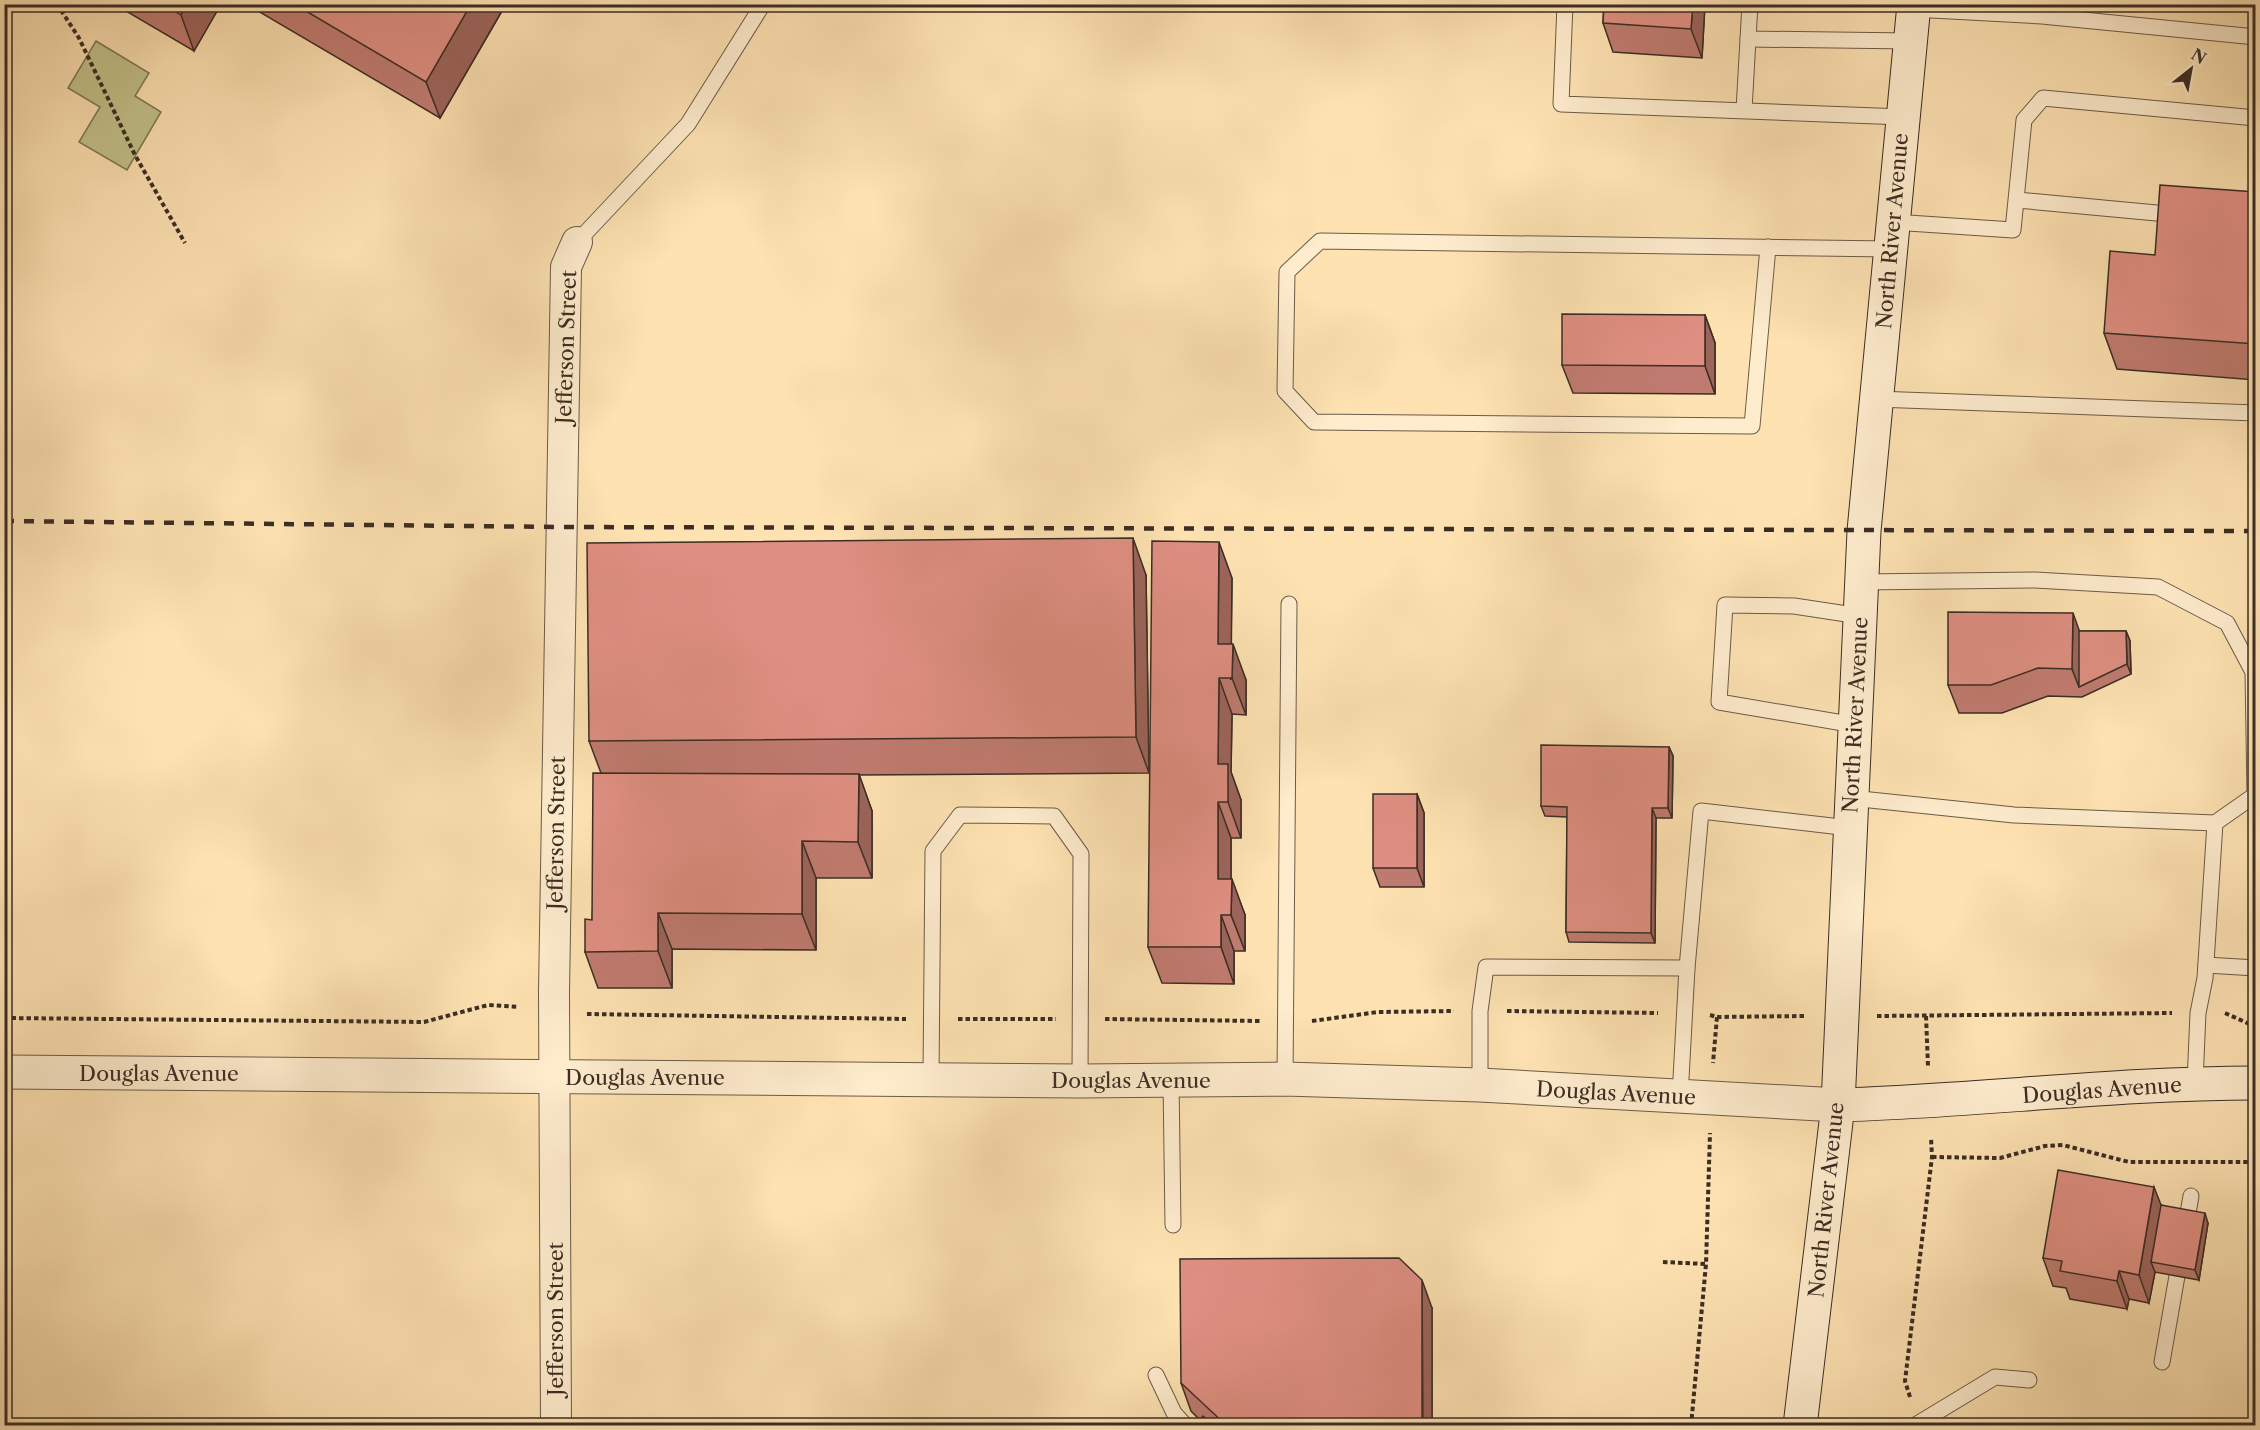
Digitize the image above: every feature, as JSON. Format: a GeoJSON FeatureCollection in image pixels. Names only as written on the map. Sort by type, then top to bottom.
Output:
{"type":"FeatureCollection","features":[{"type":"Feature","properties":{"kind":"main road","name":"North River Avenue"},"geometry":{"type":"LineString","coordinates":[[1800,1425],[1838,1104],[1840,1016],[1862,582],[1876,399],[1913,7]]}},
{"type":"Feature","properties":{"kind":"main road","name":"Douglas Avenue"},"geometry":{"type":"LineString","coordinates":[[4,1072],[1080,1081],[1285,1079],[1480,1085],[1838,1104],[1930,1102],[2195,1083],[2256,1083]]}},
{"type":"Feature","properties":{"kind":"street","name":"Jefferson Street"},"geometry":{"type":"LineString","coordinates":[[556,1425],[554,992],[564,295],[566,267],[577,242]]}},
{"type":"Feature","properties":{"kind":"lane"},"geometry":{"type":"LineString","coordinates":[[577,242],[687,124],[763,4]]}},
{"type":"Feature","properties":{"kind":"lane"},"geometry":{"type":"LineString","coordinates":[[1564,4],[1560,104],[1903,117]]}},
{"type":"Feature","properties":{"kind":"lane"},"geometry":{"type":"LineString","coordinates":[[1744,110],[1750,4]]}},
{"type":"Feature","properties":{"kind":"lane"},"geometry":{"type":"LineString","coordinates":[[1913,7],[2040,10],[2256,37]]}},
{"type":"Feature","properties":{"kind":"lane"},"geometry":{"type":"LineString","coordinates":[[1748,39],[1910,41]]}},
{"type":"Feature","properties":{"kind":"lane"},"geometry":{"type":"LineString","coordinates":[[1768,247],[1752,426],[1314,422],[1286,391],[1287,272],[1320,241],[1768,247],[1892,236],[2013,230],[2024,120],[2043,98],[2256,118]]}},
{"type":"Feature","properties":{"kind":"lane"},"geometry":{"type":"LineString","coordinates":[[2017,200],[2196,217]]}},
{"type":"Feature","properties":{"kind":"lane"},"geometry":{"type":"LineString","coordinates":[[1876,399],[2256,413]]}},
{"type":"Feature","properties":{"kind":"lane"},"geometry":{"type":"LineString","coordinates":[[1696,1097],[1687,968],[1701,811],[2014,815],[2216,823],[2255,795],[2253,672],[2227,624],[2158,587],[2035,580],[1862,582]]}},
{"type":"Feature","properties":{"kind":"lane"},"geometry":{"type":"LineString","coordinates":[[1285,1079],[1289,604]]}},
{"type":"Feature","properties":{"kind":"lane"},"geometry":{"type":"LineString","coordinates":[[1855,725],[1719,702],[1725,605],[1794,606],[1860,616]]}},
{"type":"Feature","properties":{"kind":"lane"},"geometry":{"type":"LineString","coordinates":[[931,1078],[933,851],[960,815],[1054,816],[1081,854],[1080,1081]]}},
{"type":"Feature","properties":{"kind":"lane"},"geometry":{"type":"LineString","coordinates":[[2195,1083],[2198,1013],[2206,965],[2216,823]]}},
{"type":"Feature","properties":{"kind":"lane"},"geometry":{"type":"LineString","coordinates":[[2206,965],[2256,968]]}},
{"type":"Feature","properties":{"kind":"lane"},"geometry":{"type":"LineString","coordinates":[[1480,1085],[1480,1011],[1486,967],[1687,968]]}},
{"type":"Feature","properties":{"kind":"lane"},"geometry":{"type":"LineString","coordinates":[[1171,1080],[1173,1225]]}},
{"type":"Feature","properties":{"kind":"lane"},"geometry":{"type":"LineString","coordinates":[[2187,1219],[2191,1196]]}},
{"type":"Feature","properties":{"kind":"lane"},"geometry":{"type":"LineString","coordinates":[[2162,1362],[2177,1276]]}},
{"type":"Feature","properties":{"kind":"lane"},"geometry":{"type":"LineString","coordinates":[[1156,1375],[1174,1413],[1186,1425]]}},
{"type":"Feature","properties":{"kind":"lane"},"geometry":{"type":"LineString","coordinates":[[1914,1425],[1995,1377],[2029,1380]]}},
{"type":"Feature","properties":{"kind":"path"},"geometry":{"type":"LineString","coordinates":[[4,24],[16,4]]}},
{"type":"Feature","properties":{"kind":"path"},"geometry":{"type":"LineString","coordinates":[[57,4],[79,38],[135,155],[185,243]]}},
{"type":"Feature","properties":{"kind":"path"},"geometry":{"type":"LineString","coordinates":[[4,1018],[424,1022],[488,1005],[520,1007]]}},
{"type":"Feature","properties":{"kind":"path"},"geometry":{"type":"LineString","coordinates":[[1318,1022],[1378,1012],[1443,1011]]}},
{"type":"Feature","properties":{"kind":"path"},"geometry":{"type":"LineString","coordinates":[[1506,1011],[1644,1013]]}},
{"type":"Feature","properties":{"kind":"path"},"geometry":{"type":"LineString","coordinates":[[1703,1014],[1717,1017],[2165,1013]]}},
{"type":"Feature","properties":{"kind":"path"},"geometry":{"type":"LineString","coordinates":[[2226,1013],[2256,1027]]}},
{"type":"Feature","properties":{"kind":"path"},"geometry":{"type":"LineString","coordinates":[[1911,1400],[1905,1381],[1932,1158],[1926,1016]]}},
{"type":"Feature","properties":{"kind":"path"},"geometry":{"type":"LineString","coordinates":[[607,1017],[906,1019]]}},
{"type":"Feature","properties":{"kind":"path"},"geometry":{"type":"LineString","coordinates":[[1691,1425],[1700,1350],[1706,1264],[1696,1097],[1717,1017]]}},
{"type":"Feature","properties":{"kind":"path"},"geometry":{"type":"LineString","coordinates":[[960,1019],[1061,1018]]}},
{"type":"Feature","properties":{"kind":"path"},"geometry":{"type":"LineString","coordinates":[[1116,1019],[1252,1021]]}},
{"type":"Feature","properties":{"kind":"path"},"geometry":{"type":"LineString","coordinates":[[1932,1158],[2000,1158],[2045,1146],[2063,1145],[2129,1162],[2256,1162]]}},
{"type":"Feature","properties":{"kind":"path"},"geometry":{"type":"LineString","coordinates":[[1663,1262],[1706,1264]]}},
{"type":"Feature","properties":{"kind":"shaded area"},"geometry":{"type":"Polygon","coordinates":[[[96,41],[149,73],[135,96],[161,112],[127,170],[79,142],[100,107],[68,88],[96,41]]]}},
{"type":"Feature","properties":{"kind":"building"},"geometry":{"type":"Polygon","coordinates":[[[163,4],[186,4],[181,15],[163,4]]]}},
{"type":"Feature","properties":{"kind":"building"},"geometry":{"type":"Polygon","coordinates":[[[294,4],[471,4],[426,82],[294,4]]]}},
{"type":"Feature","properties":{"kind":"building"},"geometry":{"type":"Polygon","coordinates":[[[1604,4],[1693,4],[1691,29],[1603,23],[1604,4]]]}},
{"type":"Feature","properties":{"kind":"building"},"geometry":{"type":"Polygon","coordinates":[[[2160,185],[2256,192],[2256,344],[2104,333],[2110,251],[2155,255],[2160,185]]]}},
{"type":"Feature","properties":{"kind":"building"},"geometry":{"type":"Polygon","coordinates":[[[1562,314],[1705,315],[1705,366],[1562,365],[1562,314]]]}},
{"type":"Feature","properties":{"kind":"building"},"geometry":{"type":"Polygon","coordinates":[[[1133,538],[1136,737],[589,741],[587,543],[1133,538]]]}},
{"type":"Feature","properties":{"kind":"building"},"geometry":{"type":"Polygon","coordinates":[[[1152,541],[1219,542],[1218,644],[1233,644],[1232,678],[1219,678],[1218,764],[1228,764],[1228,802],[1218,802],[1218,879],[1232,879],[1231,915],[1221,915],[1221,947],[1148,947],[1152,541]]]}},
{"type":"Feature","properties":{"kind":"building"},"geometry":{"type":"Polygon","coordinates":[[[1948,612],[2073,613],[2072,669],[2038,668],[1991,685],[1948,685],[1948,612]]]}},
{"type":"Feature","properties":{"kind":"building"},"geometry":{"type":"Polygon","coordinates":[[[2079,631],[2126,631],[2127,664],[2079,687],[2079,631]]]}},
{"type":"Feature","properties":{"kind":"building"},"geometry":{"type":"Polygon","coordinates":[[[1541,745],[1669,747],[1668,808],[1652,808],[1651,933],[1566,932],[1567,807],[1541,806],[1541,745]]]}},
{"type":"Feature","properties":{"kind":"building"},"geometry":{"type":"Polygon","coordinates":[[[593,773],[859,774],[858,842],[802,841],[802,914],[658,913],[658,951],[585,952],[585,919],[592,920],[593,773]]]}},
{"type":"Feature","properties":{"kind":"building"},"geometry":{"type":"Polygon","coordinates":[[[1373,794],[1417,794],[1417,868],[1373,868],[1373,794]]]}},
{"type":"Feature","properties":{"kind":"building"},"geometry":{"type":"Polygon","coordinates":[[[2058,1170],[2154,1187],[2139,1275],[2119,1271],[2117,1281],[2060,1271],[2062,1261],[2043,1258],[2058,1170]]]}},
{"type":"Feature","properties":{"kind":"building"},"geometry":{"type":"Polygon","coordinates":[[[2161,1205],[2205,1213],[2195,1270],[2151,1262],[2161,1205]]]}},
{"type":"Feature","properties":{"kind":"building"},"geometry":{"type":"Polygon","coordinates":[[[1399,1258],[1422,1280],[1422,1425],[1226,1425],[1181,1383],[1180,1259],[1399,1258]]]}},
{"type":"Feature","properties":{"kind":"building"},"geometry":{"type":"Polygon","coordinates":[[[1203,1416],[1213,1425],[1195,1425],[1203,1416]]]}},
{"type":"Feature","properties":{"kind":"railway"},"geometry":{"type":"LineString","coordinates":[[4,521],[560,527],[2256,531]]}}]}
